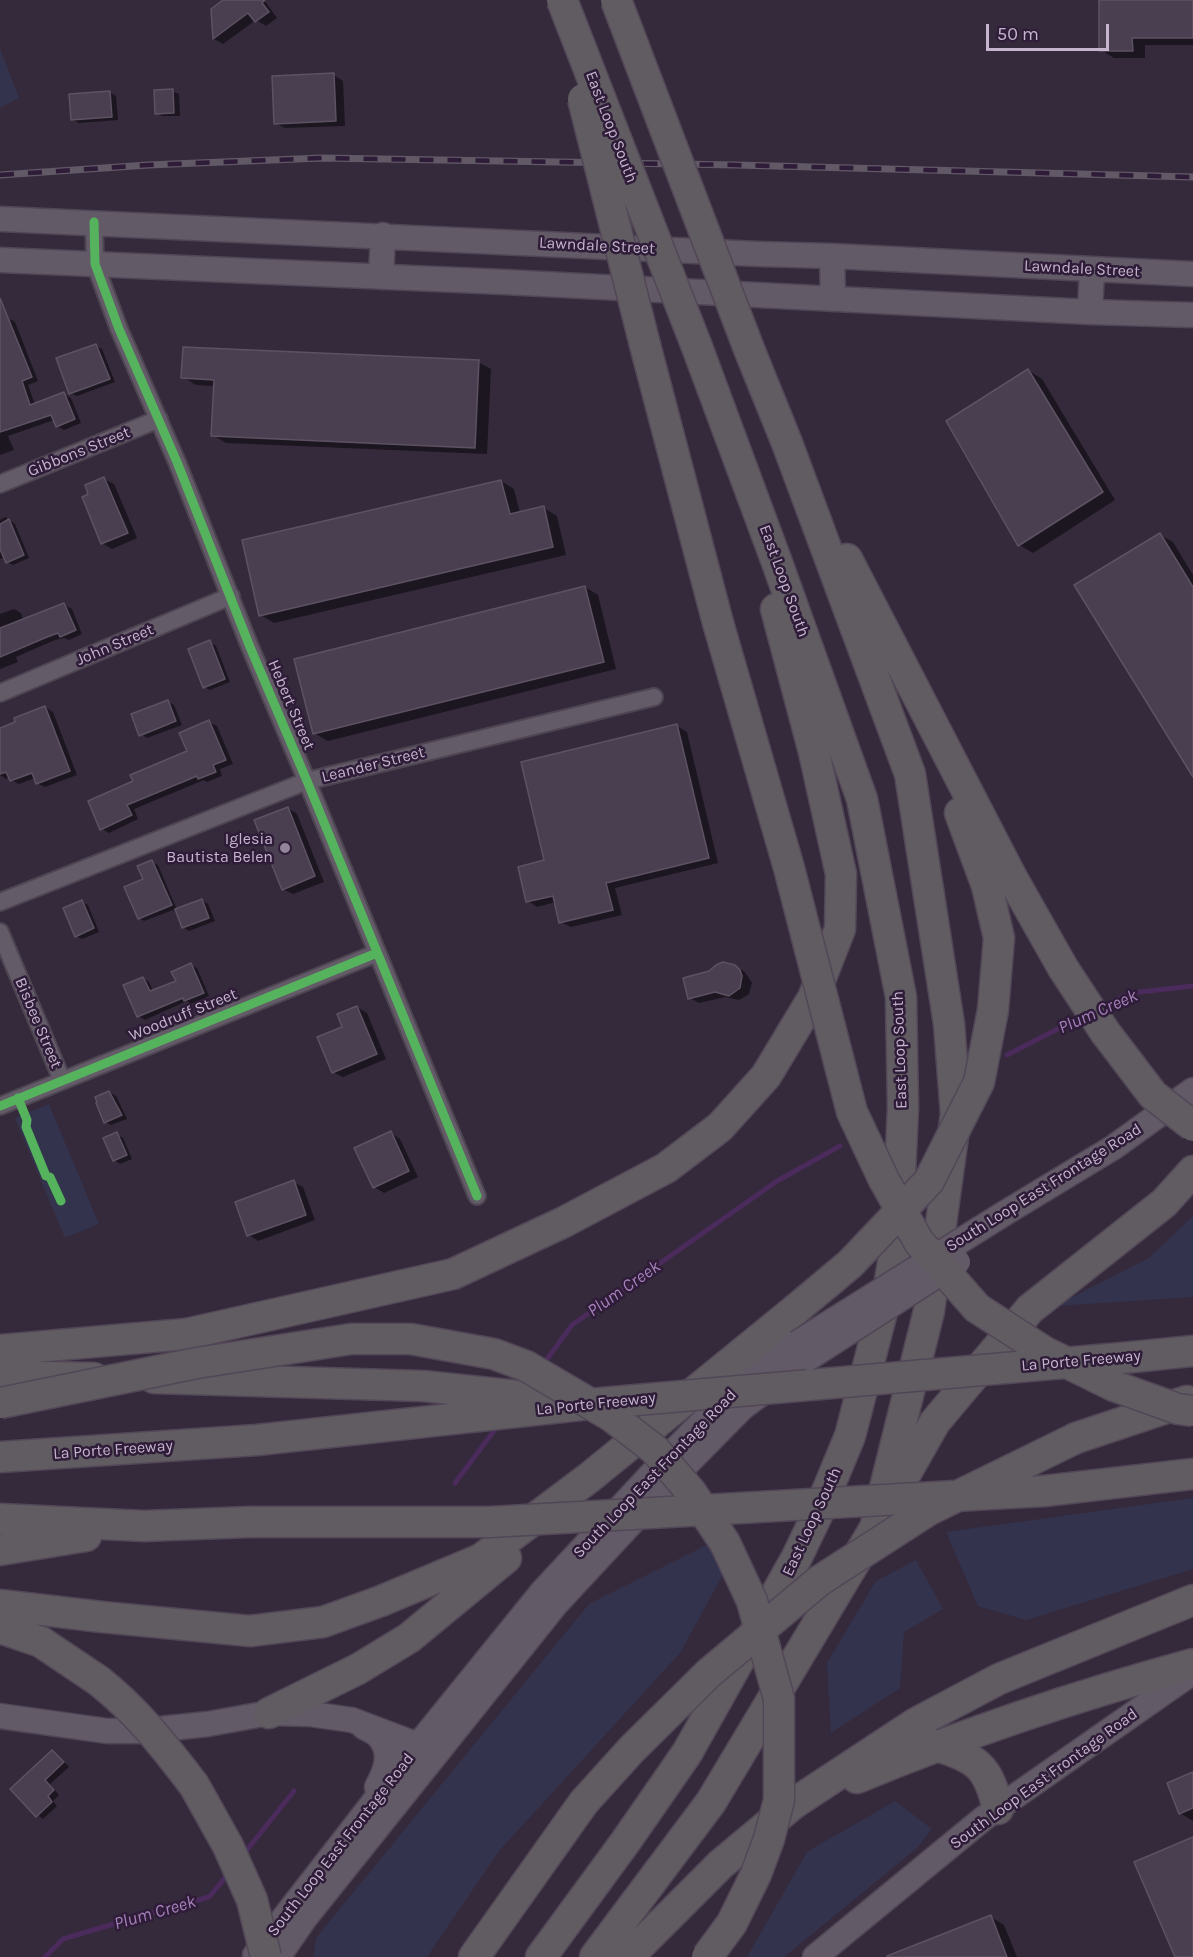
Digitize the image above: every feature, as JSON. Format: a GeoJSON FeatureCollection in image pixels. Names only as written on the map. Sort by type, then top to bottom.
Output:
{"type":"FeatureCollection","features":[{"type":"Feature","properties":{"kind":"highway"},"geometry":{"type":"LineString","coordinates":[[560,0],[645,345],[718,623],[789,868],[852,1112],[884,1180],[919,1242],[977,1308],[1045,1352],[1114,1386],[1178,1409],[1193,1411]]}},
{"type":"Feature","properties":{"kind":"highway","name":"East Loop South"},"geometry":{"type":"LineString","coordinates":[[541,1957],[687,1753],[797,1557],[828,1492],[850,1436],[890,1281],[897,1238],[903,1108],[901,997],[862,799],[697,346],[560,0]]}},
{"type":"Feature","properties":{"kind":"highway"},"geometry":{"type":"LineString","coordinates":[[616,0],[787,443],[910,774],[949,1024],[956,1114],[929,1311],[875,1527]]}},
{"type":"Feature","properties":{"kind":"highway"},"geometry":{"type":"LineString","coordinates":[[0,1350],[186,1334],[453,1274],[564,1222],[666,1167],[720,1127],[766,1076],[813,998],[840,929],[841,874],[814,752],[726,424]]}},
{"type":"Feature","properties":{"kind":"highway"},"geometry":{"type":"LineString","coordinates":[[787,443],[910,681],[999,881],[1063,968],[1105,1032],[1153,1095],[1193,1126]]}},
{"type":"Feature","properties":{"kind":"highway"},"geometry":{"type":"LineString","coordinates":[[0,1605],[250,1632],[323,1622],[381,1601],[481,1559],[590,1477],[850,1264],[929,1181],[979,1082],[993,1010],[999,938],[999,881]]}},
{"type":"Feature","properties":{"kind":"highway"},"geometry":{"type":"LineString","coordinates":[[595,1957],[711,1802],[935,1422],[1030,1309],[1164,1203],[1193,1171]]}},
{"type":"Feature","properties":{"kind":"highway"},"geometry":{"type":"LineString","coordinates":[[0,1403],[197,1363],[351,1339],[411,1339],[494,1354],[526,1366],[611,1416],[655,1450],[692,1492],[725,1543],[752,1601],[779,1699],[778,1800],[769,1839],[756,1874],[732,1923],[707,1957]]}},
{"type":"Feature","properties":{"kind":"highway","name":"La Porte Freeway"},"geometry":{"type":"LineString","coordinates":[[0,1457],[257,1440],[590,1404],[1193,1351]]}},
{"type":"Feature","properties":{"kind":"highway"},"geometry":{"type":"LineString","coordinates":[[0,1376],[423,1386],[590,1404]]}},
{"type":"Feature","properties":{"kind":"highway"},"geometry":{"type":"LineString","coordinates":[[474,1957],[584,1802],[632,1749],[709,1673],[819,1581],[929,1510],[1076,1438],[1193,1400]]}},
{"type":"Feature","properties":{"kind":"highway"},"geometry":{"type":"LineString","coordinates":[[0,1519],[144,1526],[249,1522],[490,1522],[1044,1491],[1193,1474]]}},
{"type":"Feature","properties":{"kind":"highway"},"geometry":{"type":"LineString","coordinates":[[269,1713],[358,1669],[410,1638],[501,1563],[590,1477]]}},
{"type":"Feature","properties":{"kind":"highway"},"geometry":{"type":"LineString","coordinates":[[0,1550],[144,1526]]}},
{"type":"Feature","properties":{"kind":"highway"},"geometry":{"type":"LineString","coordinates":[[628,1957],[721,1864],[793,1804],[916,1723],[999,1679],[1193,1600]]}},
{"type":"Feature","properties":{"kind":"highway"},"geometry":{"type":"LineString","coordinates":[[0,1628],[41,1642],[99,1681],[146,1724],[194,1785],[228,1846],[252,1900],[266,1957]]}},
{"type":"Feature","properties":{"kind":"highway"},"geometry":{"type":"LineString","coordinates":[[793,1804],[935,1745],[1141,1678],[1193,1664]]}},
{"type":"Feature","properties":{"kind":"highway"},"geometry":{"type":"LineString","coordinates":[[935,1745],[956,1752],[980,1765],[988,1777],[998,1809]]}},
{"type":"Feature","properties":{"kind":"main road","name":"Lawndale Street"},"geometry":{"type":"LineString","coordinates":[[0,219],[1193,274]]}},
{"type":"Feature","properties":{"kind":"main road"},"geometry":{"type":"LineString","coordinates":[[381,277],[383,235]]}},
{"type":"Feature","properties":{"kind":"main road"},"geometry":{"type":"LineString","coordinates":[[832,256],[833,299]]}},
{"type":"Feature","properties":{"kind":"main road"},"geometry":{"type":"LineString","coordinates":[[11,261],[1193,315]]}},
{"type":"Feature","properties":{"kind":"main road"},"geometry":{"type":"LineString","coordinates":[[1089,312],[1092,270]]}},
{"type":"Feature","properties":{"kind":"main road","name":"South Loop East Frontage Road"},"geometry":{"type":"LineString","coordinates":[[253,1957],[359,1822],[426,1751],[556,1604],[666,1486],[742,1408],[803,1350],[903,1296],[1193,1090]]}},
{"type":"Feature","properties":{"kind":"main road","name":"South Loop East Frontage Road"},"geometry":{"type":"LineString","coordinates":[[1010,1220],[1123,1160],[1193,1110]]}},
{"type":"Feature","properties":{"kind":"main road","name":"South Loop East Frontage Road"},"geometry":{"type":"LineString","coordinates":[[815,1957],[998,1809],[1193,1672]]}},
{"type":"Feature","properties":{"kind":"main road"},"geometry":{"type":"LineString","coordinates":[[2,1719],[107,1731],[141,1731],[208,1724],[269,1713],[310,1714],[351,1720],[426,1751]]}},
{"type":"Feature","properties":{"kind":"main road"},"geometry":{"type":"LineString","coordinates":[[351,1720],[380,1737],[388,1754],[385,1771],[359,1822]]}},
{"type":"Feature","properties":{"kind":"main road","name":"South Loop East Frontage Road"},"geometry":{"type":"LineString","coordinates":[[278,1957],[426,1751]]}},
{"type":"Feature","properties":{"kind":"street","name":"Hebert Street"},"geometry":{"type":"LineString","coordinates":[[94,222],[94,264],[119,329],[159,419],[250,647],[307,780],[477,1196]]}},
{"type":"Feature","properties":{"kind":"street"},"geometry":{"type":"LineString","coordinates":[[0,272],[11,261]]}},
{"type":"Feature","properties":{"kind":"street","name":"Gibbons Street"},"geometry":{"type":"LineString","coordinates":[[0,484],[159,419]]}},
{"type":"Feature","properties":{"kind":"street","name":"John Street"},"geometry":{"type":"LineString","coordinates":[[0,693],[231,596]]}},
{"type":"Feature","properties":{"kind":"street","name":"Leander Street"},"geometry":{"type":"LineString","coordinates":[[0,902],[307,780],[654,697]]}},
{"type":"Feature","properties":{"kind":"street","name":"Bisbee Street"},"geometry":{"type":"LineString","coordinates":[[0,932],[62,1080]]}},
{"type":"Feature","properties":{"kind":"street","name":"Woodruff Street"},"geometry":{"type":"LineString","coordinates":[[0,1106],[377,953]]}},
{"type":"Feature","properties":{"kind":"shaded area"},"geometry":{"type":"Polygon","coordinates":[[[0,48],[19,98],[0,108],[0,48]]]}},
{"type":"Feature","properties":{"kind":"shaded area"},"geometry":{"type":"Polygon","coordinates":[[[49,1104],[99,1224],[65,1238],[15,1118],[49,1104]]]}},
{"type":"Feature","properties":{"kind":"shaded area"},"geometry":{"type":"Polygon","coordinates":[[[1193,1216],[1193,1297],[1055,1306],[1149,1258],[1193,1216]]]}},
{"type":"Feature","properties":{"kind":"shaded area"},"geometry":{"type":"Polygon","coordinates":[[[1193,1498],[1193,1569],[1026,1620],[978,1606],[946,1532],[1193,1498]]]}},
{"type":"Feature","properties":{"kind":"shaded area"},"geometry":{"type":"Polygon","coordinates":[[[721,1538],[727,1567],[680,1653],[499,1851],[427,1957],[314,1957],[316,1938],[589,1604],[721,1538]]]}},
{"type":"Feature","properties":{"kind":"shaded area"},"geometry":{"type":"Polygon","coordinates":[[[916,1560],[943,1609],[904,1632],[900,1688],[831,1733],[827,1663],[876,1581],[916,1560]]]}},
{"type":"Feature","properties":{"kind":"shaded area"},"geometry":{"type":"Polygon","coordinates":[[[895,1801],[932,1829],[917,1848],[784,1957],[747,1957],[807,1852],[895,1801]]]}},
{"type":"Feature","properties":{"kind":"building"},"geometry":{"type":"Polygon","coordinates":[[[223,0],[265,0],[262,3],[269,12],[255,22],[248,13],[213,39],[211,9],[223,0]]]}},
{"type":"Feature","properties":{"kind":"building"},"geometry":{"type":"Polygon","coordinates":[[[1099,0],[1193,0],[1193,38],[1132,38],[1133,51],[1099,51],[1099,0]]]}},
{"type":"Feature","properties":{"kind":"building"},"geometry":{"type":"Polygon","coordinates":[[[334,73],[336,121],[274,124],[272,76],[334,73]]]}},
{"type":"Feature","properties":{"kind":"building"},"geometry":{"type":"Polygon","coordinates":[[[173,89],[174,113],[155,114],[154,90],[173,89]]]}},
{"type":"Feature","properties":{"kind":"building"},"geometry":{"type":"Polygon","coordinates":[[[110,91],[112,117],[71,120],[69,94],[110,91]]]}},
{"type":"Feature","properties":{"kind":"building"},"geometry":{"type":"Polygon","coordinates":[[[0,298],[32,377],[22,381],[30,405],[64,392],[75,419],[56,427],[51,415],[0,432],[0,298]]]}},
{"type":"Feature","properties":{"kind":"building"},"geometry":{"type":"Polygon","coordinates":[[[96,344],[110,379],[69,394],[56,358],[96,344]]]}},
{"type":"Feature","properties":{"kind":"building"},"geometry":{"type":"Polygon","coordinates":[[[183,347],[479,360],[475,448],[211,436],[214,380],[181,378],[183,347]]]}},
{"type":"Feature","properties":{"kind":"building"},"geometry":{"type":"Polygon","coordinates":[[[1028,369],[1103,492],[1018,546],[946,421],[1028,369]]]}},
{"type":"Feature","properties":{"kind":"building"},"geometry":{"type":"Polygon","coordinates":[[[104,477],[128,533],[101,544],[82,497],[88,494],[85,485],[104,477]]]}},
{"type":"Feature","properties":{"kind":"building"},"geometry":{"type":"Polygon","coordinates":[[[501,480],[510,514],[544,506],[553,547],[259,616],[242,540],[501,480]]]}},
{"type":"Feature","properties":{"kind":"building"},"geometry":{"type":"Polygon","coordinates":[[[9,519],[24,555],[6,563],[0,549],[0,524],[9,519]]]}},
{"type":"Feature","properties":{"kind":"building"},"geometry":{"type":"Polygon","coordinates":[[[1160,533],[1193,587],[1193,777],[1074,585],[1160,533]]]}},
{"type":"Feature","properties":{"kind":"building"},"geometry":{"type":"Polygon","coordinates":[[[585,586],[604,662],[313,734],[294,659],[585,586]]]}},
{"type":"Feature","properties":{"kind":"building"},"geometry":{"type":"Polygon","coordinates":[[[64,603],[76,630],[60,637],[58,633],[0,657],[0,628],[64,603]]]}},
{"type":"Feature","properties":{"kind":"building"},"geometry":{"type":"Polygon","coordinates":[[[210,640],[225,679],[203,688],[188,649],[210,640]]]}},
{"type":"Feature","properties":{"kind":"building"},"geometry":{"type":"Polygon","coordinates":[[[168,700],[176,721],[139,736],[131,714],[168,700]]]}},
{"type":"Feature","properties":{"kind":"building"},"geometry":{"type":"Polygon","coordinates":[[[45,706],[70,771],[36,784],[32,773],[10,781],[6,772],[0,774],[0,728],[15,722],[14,718],[45,706]]]}},
{"type":"Feature","properties":{"kind":"building"},"geometry":{"type":"Polygon","coordinates":[[[209,720],[226,760],[213,765],[216,772],[198,779],[197,776],[127,805],[132,815],[100,830],[88,801],[133,781],[130,775],[187,751],[179,733],[209,720]]]}},
{"type":"Feature","properties":{"kind":"building"},"geometry":{"type":"Polygon","coordinates":[[[677,724],[709,858],[606,883],[613,910],[559,923],[553,896],[526,902],[518,867],[544,860],[521,762],[677,724]]]}},
{"type":"Feature","properties":{"kind":"building","name":"Iglesia Bautista Belen"},"geometry":{"type":"Polygon","coordinates":[[[288,807],[315,876],[282,890],[254,820],[288,807]]]}},
{"type":"Feature","properties":{"kind":"building"},"geometry":{"type":"Polygon","coordinates":[[[152,860],[172,905],[138,919],[124,887],[143,879],[137,866],[152,860]]]}},
{"type":"Feature","properties":{"kind":"building"},"geometry":{"type":"Polygon","coordinates":[[[202,899],[209,918],[182,928],[175,909],[202,899]]]}},
{"type":"Feature","properties":{"kind":"building"},"geometry":{"type":"Polygon","coordinates":[[[82,900],[94,928],[75,937],[63,908],[82,900]]]}},
{"type":"Feature","properties":{"kind":"building"},"geometry":{"type":"Polygon","coordinates":[[[723,962],[735,965],[740,970],[742,976],[740,988],[729,996],[715,992],[688,999],[683,978],[709,971],[723,962]]]}},
{"type":"Feature","properties":{"kind":"building"},"geometry":{"type":"Polygon","coordinates":[[[191,963],[204,993],[184,1001],[183,998],[137,1017],[123,985],[143,977],[150,991],[176,981],[171,972],[191,963]]]}},
{"type":"Feature","properties":{"kind":"building"},"geometry":{"type":"Polygon","coordinates":[[[357,1006],[377,1054],[332,1073],[317,1037],[342,1027],[337,1014],[357,1006]]]}},
{"type":"Feature","properties":{"kind":"building"},"geometry":{"type":"Polygon","coordinates":[[[109,1091],[122,1115],[104,1123],[95,1097],[109,1091]]]}},
{"type":"Feature","properties":{"kind":"building"},"geometry":{"type":"Polygon","coordinates":[[[391,1131],[409,1171],[373,1188],[354,1148],[391,1131]]]}},
{"type":"Feature","properties":{"kind":"building"},"geometry":{"type":"Polygon","coordinates":[[[117,1132],[127,1155],[113,1161],[103,1138],[117,1132]]]}},
{"type":"Feature","properties":{"kind":"building"},"geometry":{"type":"Polygon","coordinates":[[[294,1180],[306,1215],[247,1236],[235,1202],[294,1180]]]}},
{"type":"Feature","properties":{"kind":"building"},"geometry":{"type":"Polygon","coordinates":[[[52,1750],[64,1762],[45,1780],[54,1790],[48,1796],[52,1802],[36,1817],[10,1789],[52,1750]]]}},
{"type":"Feature","properties":{"kind":"building"},"geometry":{"type":"Polygon","coordinates":[[[1193,1772],[1193,1808],[1179,1814],[1167,1783],[1193,1772]]]}},
{"type":"Feature","properties":{"kind":"building"},"geometry":{"type":"Polygon","coordinates":[[[1193,1837],[1193,1957],[1175,1957],[1134,1862],[1193,1837]]]}},
{"type":"Feature","properties":{"kind":"building"},"geometry":{"type":"Polygon","coordinates":[[[991,1915],[1007,1957],[887,1956],[991,1915]]]}},
{"type":"Feature","properties":{"kind":"waterway","name":"Plum Creek"},"geometry":{"type":"LineString","coordinates":[[1100,1008],[1131,993],[1193,986]]}},
{"type":"Feature","properties":{"kind":"waterway","name":"Plum Creek"},"geometry":{"type":"LineString","coordinates":[[1007,1055],[1083,1016]]}},
{"type":"Feature","properties":{"kind":"waterway","name":"Plum Creek"},"geometry":{"type":"LineString","coordinates":[[542,1366],[572,1325],[777,1181],[840,1146]]}},
{"type":"Feature","properties":{"kind":"waterway","name":"Plum Creek"},"geometry":{"type":"LineString","coordinates":[[455,1483],[499,1424]]}},
{"type":"Feature","properties":{"kind":"waterway","name":"Plum Creek"},"geometry":{"type":"LineString","coordinates":[[242,1856],[294,1791]]}},
{"type":"Feature","properties":{"kind":"waterway","name":"Plum Creek"},"geometry":{"type":"LineString","coordinates":[[45,1957],[63,1939],[209,1897],[229,1873]]}},
{"type":"Feature","properties":{"kind":"railway"},"geometry":{"type":"LineString","coordinates":[[0,175],[148,165],[322,158],[736,165],[1193,177]]}},
{"type":"Feature","properties":{"kind":"cycle path"},"geometry":{"type":"LineString","coordinates":[[94,222],[95,264],[119,329],[177,462],[250,647],[477,1196]]}},
{"type":"Feature","properties":{"kind":"cycle path"},"geometry":{"type":"LineString","coordinates":[[0,1106],[377,953]]}},
{"type":"Feature","properties":{"kind":"cycle path"},"geometry":{"type":"LineString","coordinates":[[18,1098],[27,1120],[26,1127],[46,1176],[50,1177],[61,1201]]}},
{"type":"Feature","properties":{"kind":"place","name":"Iglesia Bautista Belen"},"geometry":{"type":"Point","coordinates":[285,848]}}]}
